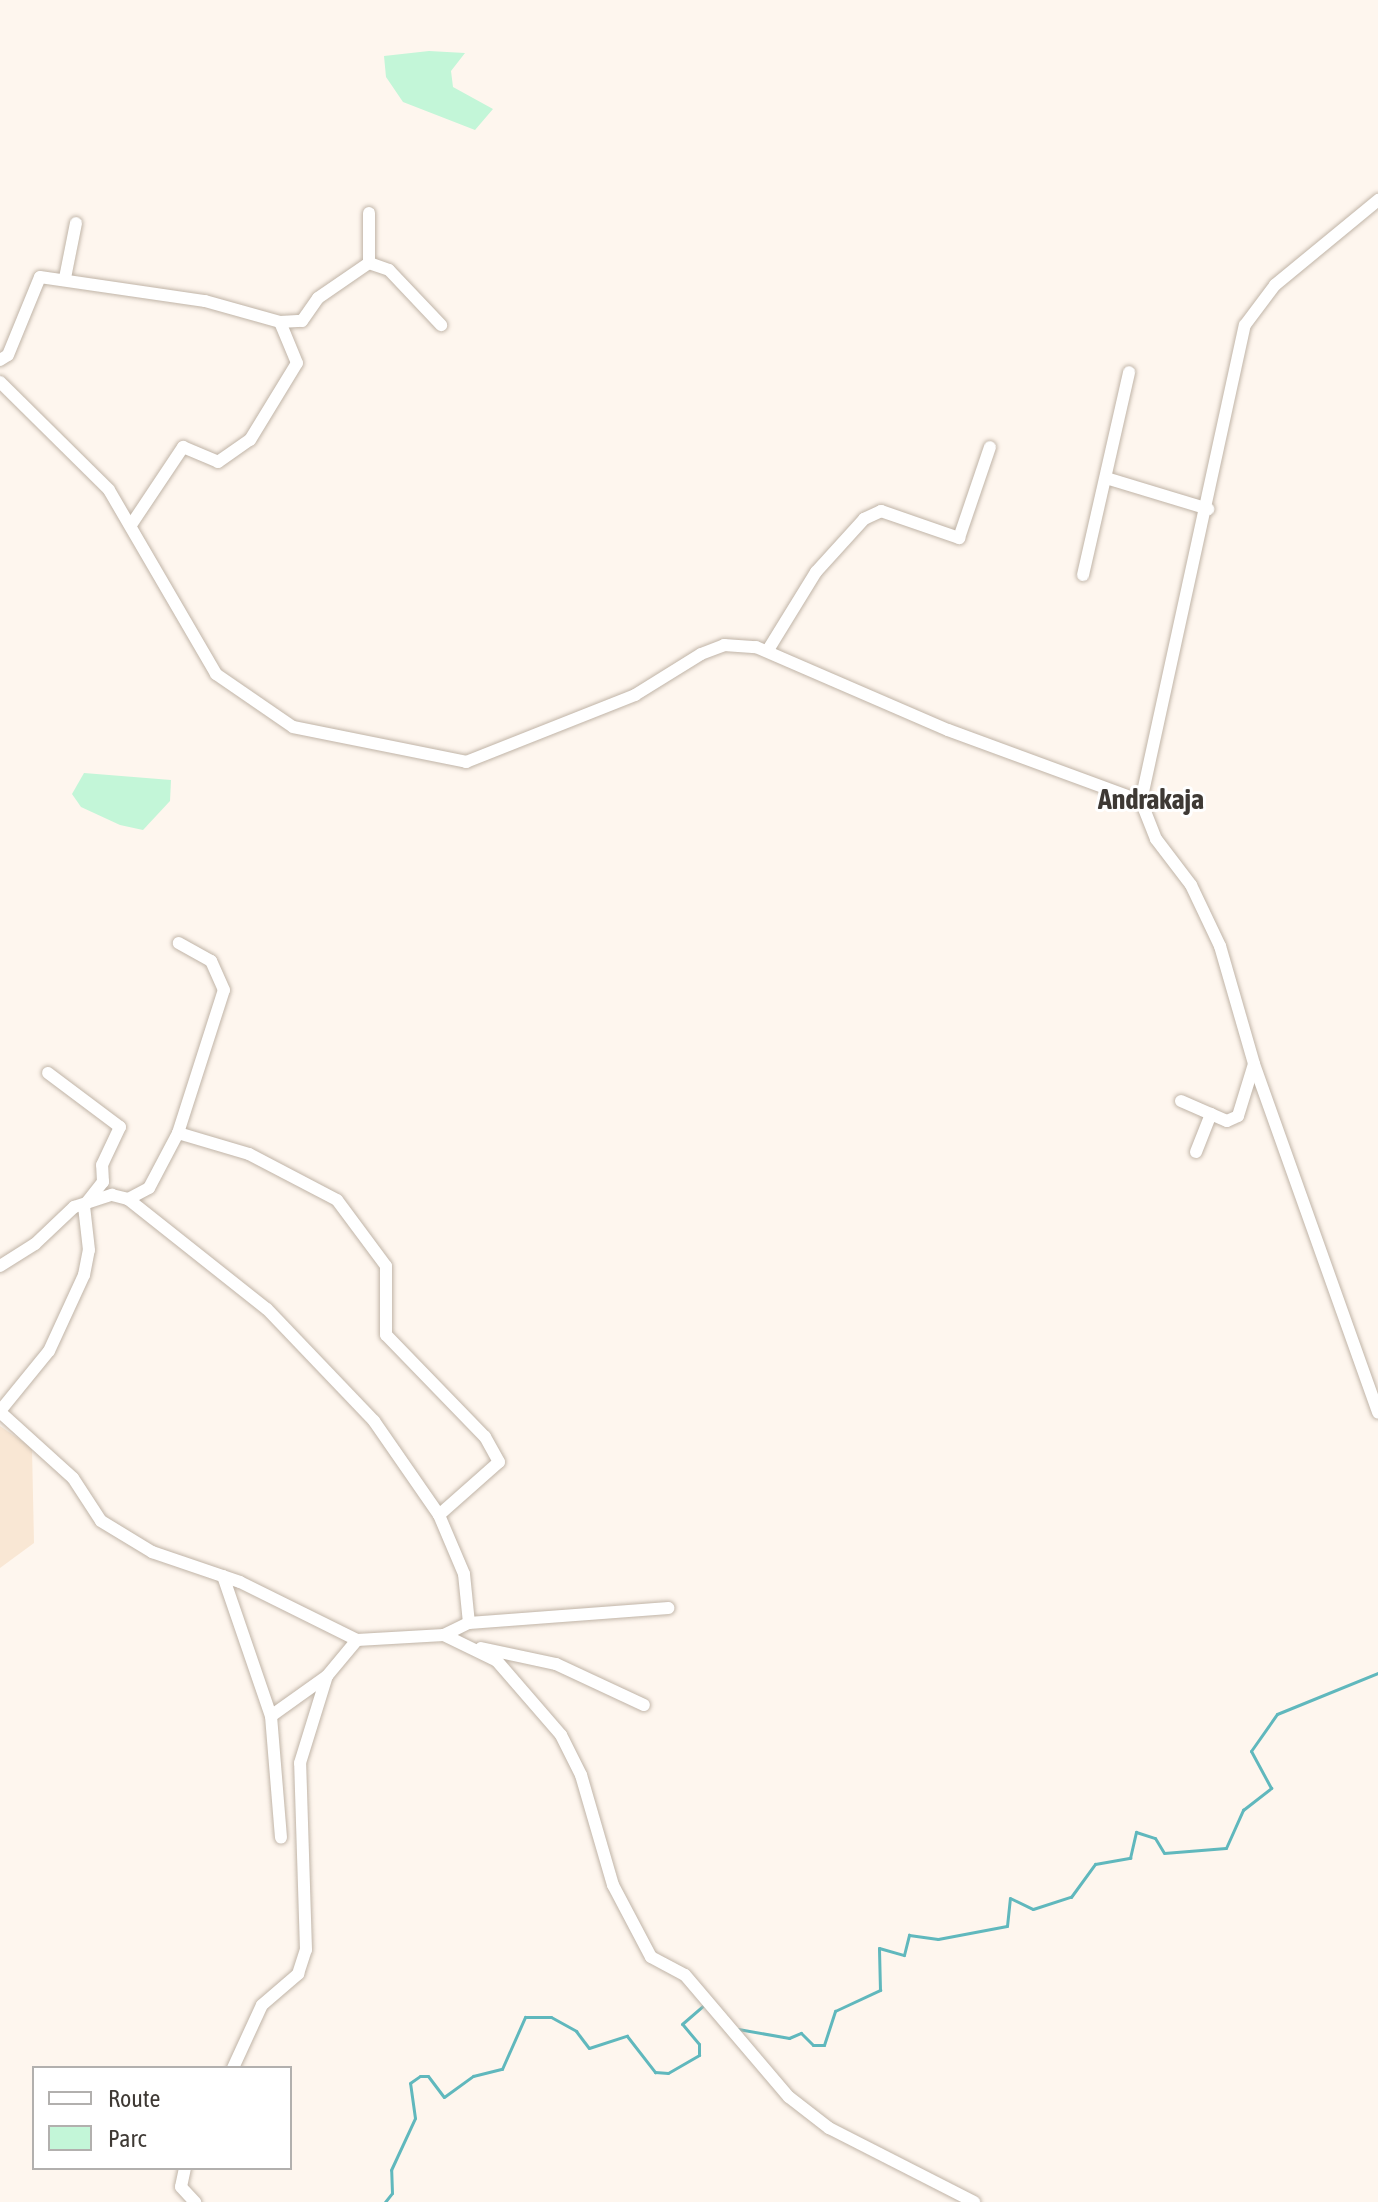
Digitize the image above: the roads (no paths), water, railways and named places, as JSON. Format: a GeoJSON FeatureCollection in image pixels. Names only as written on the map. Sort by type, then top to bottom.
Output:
{"type":"FeatureCollection","features":[{"type":"Feature","properties":{"kind":"street"},"geometry":{"type":"LineString","coordinates":[[1378,200],[1275,285],[1245,325],[1230,375],[1208,509],[1141,801],[1156,839],[1191,885],[1220,946],[1254,1064],[1378,1413]]}},
{"type":"Feature","properties":{"kind":"street"},"geometry":{"type":"LineString","coordinates":[[369,213],[369,263]]}},
{"type":"Feature","properties":{"kind":"street"},"geometry":{"type":"LineString","coordinates":[[65,278],[76,223]]}},
{"type":"Feature","properties":{"kind":"street"},"geometry":{"type":"LineString","coordinates":[[0,360],[8,355],[40,277],[65,278],[205,301],[280,322],[302,321],[318,298],[369,263]]}},
{"type":"Feature","properties":{"kind":"street"},"geometry":{"type":"LineString","coordinates":[[369,263],[389,270],[441,325]]}},
{"type":"Feature","properties":{"kind":"street"},"geometry":{"type":"LineString","coordinates":[[131,525],[183,447],[218,462],[250,440],[297,363],[280,322]]}},
{"type":"Feature","properties":{"kind":"street"},"geometry":{"type":"LineString","coordinates":[[1083,575],[1129,372]]}},
{"type":"Feature","properties":{"kind":"street"},"geometry":{"type":"LineString","coordinates":[[0,382],[64,440],[131,525],[216,674],[249,701],[293,727],[466,762],[635,695],[724,645],[768,650],[948,730],[1141,801]]}},
{"type":"Feature","properties":{"kind":"street"},"geometry":{"type":"LineString","coordinates":[[768,650],[816,572],[864,519],[881,511],[959,538],[990,447]]}},
{"type":"Feature","properties":{"kind":"street"},"geometry":{"type":"LineString","coordinates":[[1106,478],[1208,509]]}},
{"type":"Feature","properties":{"kind":"street"},"geometry":{"type":"LineString","coordinates":[[128,1199],[149,1188],[178,1133],[224,990],[211,961],[179,943]]}},
{"type":"Feature","properties":{"kind":"street"},"geometry":{"type":"LineString","coordinates":[[1181,1101],[1227,1121],[1238,1116],[1254,1064]]}},
{"type":"Feature","properties":{"kind":"street"},"geometry":{"type":"LineString","coordinates":[[48,1073],[120,1127],[102,1165],[103,1182],[84,1206],[89,1250],[84,1275],[49,1351],[0,1412],[73,1478],[101,1521],[117,1533],[192,1569],[223,1576],[357,1640],[444,1635],[469,1623],[668,1608]]}},
{"type":"Feature","properties":{"kind":"street"},"geometry":{"type":"LineString","coordinates":[[1196,1152],[1211,1114]]}},
{"type":"Feature","properties":{"kind":"street"},"geometry":{"type":"LineString","coordinates":[[178,1133],[249,1154],[337,1200],[386,1266],[386,1335],[485,1437],[499,1462],[439,1515]]}},
{"type":"Feature","properties":{"kind":"street"},"geometry":{"type":"LineString","coordinates":[[0,1266],[35,1244],[74,1207],[112,1195],[128,1199],[297,1338],[374,1421],[439,1515],[464,1574],[469,1623]]}},
{"type":"Feature","properties":{"kind":"street"},"geometry":{"type":"LineString","coordinates":[[223,1576],[271,1716],[281,1838]]}},
{"type":"Feature","properties":{"kind":"street"},"geometry":{"type":"LineString","coordinates":[[444,1635],[478,1648],[556,1664],[644,1705]]}},
{"type":"Feature","properties":{"kind":"street"},"geometry":{"type":"LineString","coordinates":[[271,1716],[327,1676],[357,1640]]}},
{"type":"Feature","properties":{"kind":"street"},"geometry":{"type":"LineString","coordinates":[[478,1648],[517,1680],[561,1735],[581,1775],[613,1885],[651,1957],[685,1975],[789,2097],[829,2128],[974,2202]]}},
{"type":"Feature","properties":{"kind":"street"},"geometry":{"type":"LineString","coordinates":[[234,2066],[262,2005],[298,1974],[306,1950],[300,1763],[327,1676]]}},
{"type":"Feature","properties":{"kind":"street"},"geometry":{"type":"LineString","coordinates":[[185,2170],[181,2187],[195,2202]]}},
{"type":"Feature","properties":{"kind":"waterway"},"geometry":{"type":"LineString","coordinates":[[738,2029],[789,2038],[801,2033],[813,2045],[824,2045],[835,2011],[880,1990],[879,1948],[904,1955],[909,1935],[938,1939],[1007,1926],[1010,1898],[1033,1909],[1071,1897],[1095,1864],[1130,1858],[1136,1832],[1155,1838],[1164,1853],[1226,1848],[1243,1810],[1271,1788],[1251,1751],[1277,1714],[1378,1673]]}},
{"type":"Feature","properties":{"kind":"waterway"},"geometry":{"type":"LineString","coordinates":[[385,2202],[392,2193],[391,2170],[415,2118],[410,2083],[420,2076],[428,2076],[444,2097],[473,2076],[502,2069],[525,2017],[551,2017],[576,2031],[589,2048],[627,2036],[655,2072],[668,2073],[699,2055],[699,2044],[682,2024],[705,2004]]}},
{"type":"Feature","properties":{"kind":"district","name":"Andrakaja"},"geometry":{"type":"Point","coordinates":[1151,799]}}]}
